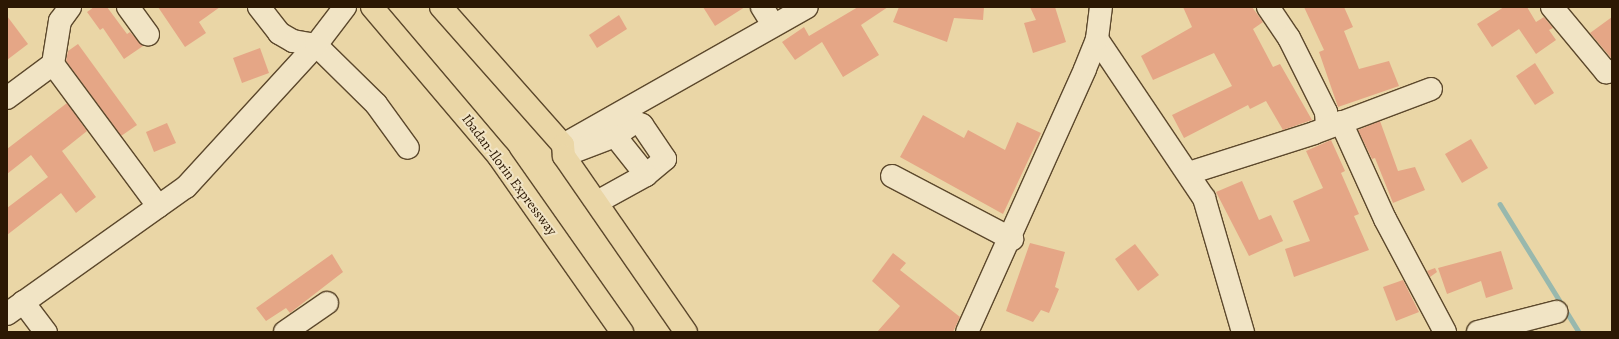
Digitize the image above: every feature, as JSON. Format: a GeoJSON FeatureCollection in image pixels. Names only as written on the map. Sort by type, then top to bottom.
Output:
{"type":"FeatureCollection","features":[{"type":"Feature","properties":{"kind":"highway","name":"Ibadan-Ilorin Expressway"},"geometry":{"type":"LineString","coordinates":[[372,7],[499,157],[622,332]]}},
{"type":"Feature","properties":{"kind":"highway"},"geometry":{"type":"LineString","coordinates":[[441,7],[563,151],[686,332]]}},
{"type":"Feature","properties":{"kind":"street"},"geometry":{"type":"LineString","coordinates":[[70,7],[60,21],[53,64],[158,206]]}},
{"type":"Feature","properties":{"kind":"street"},"geometry":{"type":"LineString","coordinates":[[128,7],[148,35]]}},
{"type":"Feature","properties":{"kind":"street"},"geometry":{"type":"LineString","coordinates":[[260,7],[279,33],[293,41],[316,45],[376,104],[408,148]]}},
{"type":"Feature","properties":{"kind":"street"},"geometry":{"type":"LineString","coordinates":[[46,332],[15,308],[186,187],[316,45],[345,7]]}},
{"type":"Feature","properties":{"kind":"street"},"geometry":{"type":"LineString","coordinates":[[563,151],[767,15],[806,7]]}},
{"type":"Feature","properties":{"kind":"street"},"geometry":{"type":"LineString","coordinates":[[967,332],[1012,239],[1097,39],[1101,7]]}},
{"type":"Feature","properties":{"kind":"street"},"geometry":{"type":"LineString","coordinates":[[1268,7],[1289,38],[1326,112],[1445,332]]}},
{"type":"Feature","properties":{"kind":"street"},"geometry":{"type":"LineString","coordinates":[[1552,7],[1606,72],[1612,71]]}},
{"type":"Feature","properties":{"kind":"street"},"geometry":{"type":"LineString","coordinates":[[1097,39],[1189,172],[1212,220],[1243,332]]}},
{"type":"Feature","properties":{"kind":"street"},"geometry":{"type":"LineString","coordinates":[[10,89],[53,64]]}},
{"type":"Feature","properties":{"kind":"street"},"geometry":{"type":"LineString","coordinates":[[1189,172],[1334,125],[1431,89]]}},
{"type":"Feature","properties":{"kind":"street"},"geometry":{"type":"LineString","coordinates":[[563,151],[615,136],[635,122],[642,125],[664,159],[646,175],[597,202]]}},
{"type":"Feature","properties":{"kind":"street"},"geometry":{"type":"LineString","coordinates":[[892,176],[1012,239]]}},
{"type":"Feature","properties":{"kind":"street"},"geometry":{"type":"LineString","coordinates":[[285,332],[327,303]]}},
{"type":"Feature","properties":{"kind":"street"},"geometry":{"type":"LineString","coordinates":[[1478,332],[1556,312]]}},
{"type":"Feature","properties":{"kind":"building"},"geometry":{"type":"Polygon","coordinates":[[[94,7],[107,7],[127,34],[130,32],[143,46],[124,59],[103,28],[100,30],[87,12],[94,7]]]}},
{"type":"Feature","properties":{"kind":"building"},"geometry":{"type":"Polygon","coordinates":[[[158,7],[220,7],[199,22],[206,33],[185,47],[158,7]]]}},
{"type":"Feature","properties":{"kind":"building"},"geometry":{"type":"Polygon","coordinates":[[[703,7],[745,7],[715,26],[703,7]]]}},
{"type":"Feature","properties":{"kind":"building"},"geometry":{"type":"Polygon","coordinates":[[[858,7],[888,7],[861,25],[879,55],[843,77],[822,42],[795,60],[782,42],[804,27],[809,36],[858,7]]]}},
{"type":"Feature","properties":{"kind":"building"},"geometry":{"type":"Polygon","coordinates":[[[899,7],[984,7],[983,20],[954,18],[947,42],[893,22],[899,7]]]}},
{"type":"Feature","properties":{"kind":"building"},"geometry":{"type":"Polygon","coordinates":[[[1030,7],[1055,7],[1066,42],[1033,53],[1024,23],[1036,20],[1030,7]]]}},
{"type":"Feature","properties":{"kind":"building"},"geometry":{"type":"Polygon","coordinates":[[[1183,7],[1252,7],[1263,22],[1253,29],[1273,67],[1280,64],[1312,120],[1283,130],[1266,101],[1250,109],[1248,105],[1184,138],[1172,115],[1232,86],[1214,53],[1153,80],[1141,56],[1192,27],[1183,7]]]}},
{"type":"Feature","properties":{"kind":"building"},"geometry":{"type":"Polygon","coordinates":[[[1304,7],[1344,7],[1353,27],[1344,31],[1359,69],[1389,61],[1399,86],[1338,107],[1319,52],[1324,50],[1304,7]]]}},
{"type":"Feature","properties":{"kind":"building"},"geometry":{"type":"Polygon","coordinates":[[[1504,7],[1527,7],[1536,22],[1544,17],[1553,28],[1549,30],[1556,40],[1536,54],[1519,29],[1492,47],[1477,24],[1504,7]]]}},
{"type":"Feature","properties":{"kind":"building"},"geometry":{"type":"Polygon","coordinates":[[[619,15],[627,29],[597,48],[589,35],[619,15]]]}},
{"type":"Feature","properties":{"kind":"building"},"geometry":{"type":"Polygon","coordinates":[[[7,16],[28,44],[7,60],[7,16]]]}},
{"type":"Feature","properties":{"kind":"building"},"geometry":{"type":"Polygon","coordinates":[[[1612,17],[1612,59],[1590,33],[1612,17]]]}},
{"type":"Feature","properties":{"kind":"building"},"geometry":{"type":"Polygon","coordinates":[[[78,44],[137,125],[121,136],[66,61],[68,51],[78,44]]]}},
{"type":"Feature","properties":{"kind":"building"},"geometry":{"type":"Polygon","coordinates":[[[260,48],[269,73],[242,83],[233,58],[260,48]]]}},
{"type":"Feature","properties":{"kind":"building"},"geometry":{"type":"Polygon","coordinates":[[[1535,63],[1554,93],[1535,105],[1516,76],[1535,63]]]}},
{"type":"Feature","properties":{"kind":"building"},"geometry":{"type":"Polygon","coordinates":[[[67,103],[87,131],[62,151],[96,197],[76,213],[61,193],[7,235],[7,208],[48,177],[31,155],[7,174],[7,149],[67,103]]]}},
{"type":"Feature","properties":{"kind":"building"},"geometry":{"type":"Polygon","coordinates":[[[923,115],[964,138],[968,130],[1005,150],[1017,122],[1041,133],[1003,214],[900,157],[923,115]]]}},
{"type":"Feature","properties":{"kind":"building"},"geometry":{"type":"Polygon","coordinates":[[[1380,121],[1398,171],[1415,167],[1425,190],[1393,203],[1375,158],[1372,159],[1358,130],[1380,121]]]}},
{"type":"Feature","properties":{"kind":"building"},"geometry":{"type":"Polygon","coordinates":[[[167,123],[176,143],[154,152],[146,132],[167,123]]]}},
{"type":"Feature","properties":{"kind":"building"},"geometry":{"type":"Polygon","coordinates":[[[1471,139],[1488,168],[1462,183],[1445,154],[1471,139]]]}},
{"type":"Feature","properties":{"kind":"building"},"geometry":{"type":"Polygon","coordinates":[[[1331,140],[1345,171],[1341,173],[1359,214],[1354,216],[1369,250],[1294,277],[1285,249],[1310,241],[1293,201],[1323,188],[1306,151],[1331,140]]]}},
{"type":"Feature","properties":{"kind":"building"},"geometry":{"type":"Polygon","coordinates":[[[1242,181],[1259,220],[1271,215],[1283,241],[1249,256],[1216,192],[1242,181]]]}},
{"type":"Feature","properties":{"kind":"building"},"geometry":{"type":"Polygon","coordinates":[[[1030,243],[1065,252],[1055,287],[1059,289],[1049,313],[1041,310],[1033,322],[1006,311],[1030,243]]]}},
{"type":"Feature","properties":{"kind":"building"},"geometry":{"type":"Polygon","coordinates":[[[1135,244],[1159,275],[1138,291],[1115,259],[1135,244]]]}},
{"type":"Feature","properties":{"kind":"building"},"geometry":{"type":"Polygon","coordinates":[[[1501,251],[1513,289],[1486,298],[1481,281],[1447,294],[1438,268],[1501,251]]]}},
{"type":"Feature","properties":{"kind":"building"},"geometry":{"type":"Polygon","coordinates":[[[893,253],[906,263],[900,270],[960,317],[953,332],[877,332],[900,306],[872,281],[893,253]]]}},
{"type":"Feature","properties":{"kind":"building"},"geometry":{"type":"Polygon","coordinates":[[[332,254],[343,272],[290,313],[286,308],[266,321],[256,308],[332,254]]]}},
{"type":"Feature","properties":{"kind":"building"},"geometry":{"type":"Polygon","coordinates":[[[1435,268],[1437,272],[1430,277],[1427,271],[1435,268]]]}},
{"type":"Feature","properties":{"kind":"building"},"geometry":{"type":"Polygon","coordinates":[[[1403,280],[1419,312],[1396,321],[1383,287],[1403,280]]]}},
{"type":"Feature","properties":{"kind":"waterway"},"geometry":{"type":"LineString","coordinates":[[1500,204],[1579,332]]}}]}
